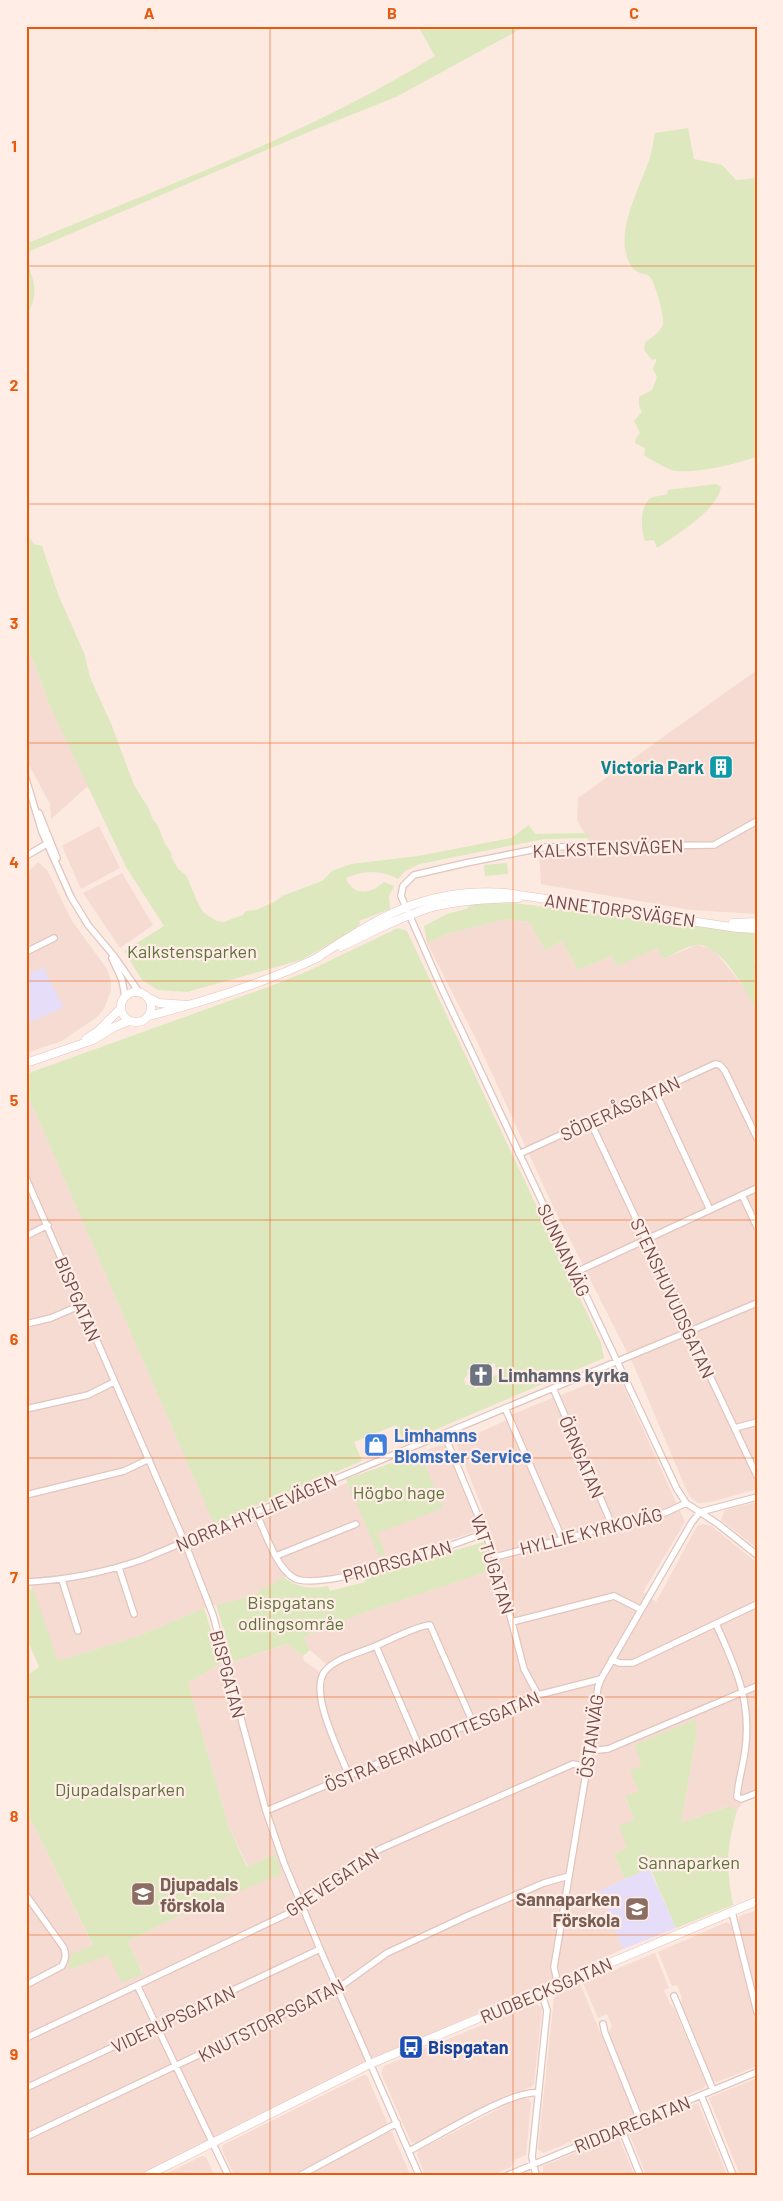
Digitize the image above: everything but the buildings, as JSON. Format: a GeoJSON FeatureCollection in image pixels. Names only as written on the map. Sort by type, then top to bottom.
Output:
{"type":"FeatureCollection","features":[{"type":"Feature","properties":{"kind":"main road","name":"ANNETORPSVÄGEN"},"geometry":{"type":"LineString","coordinates":[[315,959],[365,926],[405,907],[453,893],[479,891],[757,929]]}},
{"type":"Feature","properties":{"kind":"main road","name":"ANNETORPSVÄGEN"},"geometry":{"type":"LineString","coordinates":[[149,1016],[194,1005],[267,979],[430,908],[483,900],[535,898]]}},
{"type":"Feature","properties":{"kind":"main road","name":"ANNETORPSVÄGEN"},"geometry":{"type":"LineString","coordinates":[[706,923],[757,922]]}},
{"type":"Feature","properties":{"kind":"main road"},"geometry":{"type":"LineString","coordinates":[[26,1062],[67,1049],[93,1040],[114,1027],[129,1021],[140,1022],[149,1016],[152,1007],[148,998],[139,992],[133,992],[125,996],[120,1008],[98,1031],[67,1049]]}},
{"type":"Feature","properties":{"kind":"main road","name":"ANNETORPSVÄGEN"},"geometry":{"type":"LineString","coordinates":[[148,998],[160,1003],[194,1005]]}},
{"type":"Feature","properties":{"kind":"main road"},"geometry":{"type":"LineString","coordinates":[[120,1008],[122,1015],[129,1021]]}},
{"type":"Feature","properties":{"kind":"main road","name":"RUDBECKSGATAN"},"geometry":{"type":"LineString","coordinates":[[148,2175],[370,2064],[757,1901]]}},
{"type":"Feature","properties":{"kind":"street"},"geometry":{"type":"LineString","coordinates":[[26,779],[60,874],[88,925],[139,992]]}},
{"type":"Feature","properties":{"kind":"street","name":"KALKSTENSVÄGEN"},"geometry":{"type":"LineString","coordinates":[[409,916],[401,896],[403,886],[420,872],[546,847],[714,845],[757,821]]}},
{"type":"Feature","properties":{"kind":"street"},"geometry":{"type":"LineString","coordinates":[[26,856],[49,842]]}},
{"type":"Feature","properties":{"kind":"street","name":"SUNNANVÄG"},"geometry":{"type":"LineString","coordinates":[[409,916],[574,1273],[677,1489],[686,1502],[757,1555]]}},
{"type":"Feature","properties":{"kind":"street"},"geometry":{"type":"LineString","coordinates":[[26,952],[54,938]]}},
{"type":"Feature","properties":{"kind":"street"},"geometry":{"type":"LineString","coordinates":[[108,949],[122,980],[125,996]]}},
{"type":"Feature","properties":{"kind":"street","name":"SÖDERÅSGATAN"},"geometry":{"type":"LineString","coordinates":[[519,1154],[715,1064],[725,1071],[757,1138]]}},
{"type":"Feature","properties":{"kind":"street"},"geometry":{"type":"LineString","coordinates":[[655,1091],[710,1210]]}},
{"type":"Feature","properties":{"kind":"street","name":"STENSHUVUDSGATAN"},"geometry":{"type":"LineString","coordinates":[[590,1121],[757,1476]]}},
{"type":"Feature","properties":{"kind":"street","name":"BISPGATAN"},"geometry":{"type":"LineString","coordinates":[[26,1178],[185,1543],[213,1615],[266,1812],[302,1908],[419,2175]]}},
{"type":"Feature","properties":{"kind":"street"},"geometry":{"type":"LineString","coordinates":[[574,1273],[757,1188]]}},
{"type":"Feature","properties":{"kind":"street"},"geometry":{"type":"LineString","coordinates":[[742,1195],[757,1227]]}},
{"type":"Feature","properties":{"kind":"street"},"geometry":{"type":"LineString","coordinates":[[26,1236],[48,1226]]}},
{"type":"Feature","properties":{"kind":"street"},"geometry":{"type":"LineString","coordinates":[[26,1324],[51,1318],[81,1305]]}},
{"type":"Feature","properties":{"kind":"street","name":"NORRA HYLLIEVÄGEN"},"geometry":{"type":"LineString","coordinates":[[26,1582],[62,1580],[119,1568],[185,1543],[756,1305]]}},
{"type":"Feature","properties":{"kind":"street"},"geometry":{"type":"LineString","coordinates":[[26,1410],[82,1397],[114,1382]]}},
{"type":"Feature","properties":{"kind":"street","name":"ÖRNGATAN"},"geometry":{"type":"LineString","coordinates":[[553,1388],[612,1525]]}},
{"type":"Feature","properties":{"kind":"street"},"geometry":{"type":"LineString","coordinates":[[505,1408],[562,1538]]}},
{"type":"Feature","properties":{"kind":"street"},"geometry":{"type":"LineString","coordinates":[[735,1428],[757,1422]]}},
{"type":"Feature","properties":{"kind":"street","name":"VATTUGATAN"},"geometry":{"type":"LineString","coordinates":[[444,1434],[495,1557],[524,1669],[538,1696]]}},
{"type":"Feature","properties":{"kind":"street"},"geometry":{"type":"LineString","coordinates":[[26,1495],[124,1471],[149,1459]]}},
{"type":"Feature","properties":{"kind":"street"},"geometry":{"type":"LineString","coordinates":[[700,1512],[757,1497]]}},
{"type":"Feature","properties":{"kind":"street","name":"HYLLIE KYRKOVÄG"},"geometry":{"type":"LineString","coordinates":[[495,1557],[667,1512],[686,1502]]}},
{"type":"Feature","properties":{"kind":"street","name":"ÖSTANVÄG"},"geometry":{"type":"LineString","coordinates":[[558,1985],[554,1967],[601,1679],[640,1609],[692,1522],[700,1512]]}},
{"type":"Feature","properties":{"kind":"street","name":"PRIORSGATAN"},"geometry":{"type":"LineString","coordinates":[[256,1513],[276,1556],[293,1577],[303,1582],[338,1579],[411,1558],[486,1533]]}},
{"type":"Feature","properties":{"kind":"street"},"geometry":{"type":"LineString","coordinates":[[276,1556],[356,1524]]}},
{"type":"Feature","properties":{"kind":"street"},"geometry":{"type":"LineString","coordinates":[[119,1568],[134,1614]]}},
{"type":"Feature","properties":{"kind":"street"},"geometry":{"type":"LineString","coordinates":[[62,1580],[78,1630]]}},
{"type":"Feature","properties":{"kind":"street"},"geometry":{"type":"LineString","coordinates":[[512,1622],[614,1596],[640,1609]]}},
{"type":"Feature","properties":{"kind":"street"},"geometry":{"type":"LineString","coordinates":[[612,1659],[619,1663],[633,1663],[757,1604]]}},
{"type":"Feature","properties":{"kind":"street"},"geometry":{"type":"LineString","coordinates":[[716,1624],[744,1692],[748,1712],[747,1732],[737,1794],[738,1799],[757,1793]]}},
{"type":"Feature","properties":{"kind":"street"},"geometry":{"type":"LineString","coordinates":[[349,1776],[320,1698],[322,1678],[325,1671],[333,1665],[376,1646],[430,1625],[473,1723]]}},
{"type":"Feature","properties":{"kind":"street"},"geometry":{"type":"LineString","coordinates":[[376,1646],[419,1746]]}},
{"type":"Feature","properties":{"kind":"street","name":"ÖSTRA BERNADOTTESGATAN"},"geometry":{"type":"LineString","coordinates":[[266,1812],[538,1696],[601,1679]]}},
{"type":"Feature","properties":{"kind":"street"},"geometry":{"type":"LineString","coordinates":[[590,1748],[598,1750],[608,1749],[757,1686]]}},
{"type":"Feature","properties":{"kind":"street","name":"GREVEGATAN"},"geometry":{"type":"LineString","coordinates":[[26,2038],[302,1908],[340,1874],[380,1849],[573,1764],[588,1767]]}},
{"type":"Feature","properties":{"kind":"street","name":"KNUTSTORPSGATAN"},"geometry":{"type":"LineString","coordinates":[[26,2137],[337,1990],[387,1954],[536,1886],[569,1876]]}},
{"type":"Feature","properties":{"kind":"street"},"geometry":{"type":"LineString","coordinates":[[26,1895],[28,1904],[64,1948],[66,1960],[62,1966],[26,1985]]}},
{"type":"Feature","properties":{"kind":"street"},"geometry":{"type":"LineString","coordinates":[[732,1912],[757,2012]]}},
{"type":"Feature","properties":{"kind":"street","name":"VIDERUPSGATAN"},"geometry":{"type":"LineString","coordinates":[[26,2088],[320,1949]]}},
{"type":"Feature","properties":{"kind":"street"},"geometry":{"type":"LineString","coordinates":[[137,1985],[228,2175]]}},
{"type":"Feature","properties":{"kind":"street"},"geometry":{"type":"LineString","coordinates":[[536,2175],[532,2157],[547,2010],[541,1992]]}},
{"type":"Feature","properties":{"kind":"street"},"geometry":{"type":"LineString","coordinates":[[674,1996],[712,2090]]}},
{"type":"Feature","properties":{"kind":"street"},"geometry":{"type":"LineString","coordinates":[[604,2024],[605,2033],[640,2120]]}},
{"type":"Feature","properties":{"kind":"street","name":"RIDDAREGATAN"},"geometry":{"type":"LineString","coordinates":[[508,2175],[757,2072]]}},
{"type":"Feature","properties":{"kind":"street"},"geometry":{"type":"LineString","coordinates":[[409,2152],[510,2098],[531,2092],[538,2093]]}},
{"type":"Feature","properties":{"kind":"street"},"geometry":{"type":"LineString","coordinates":[[701,2095],[733,2175]]}},
{"type":"Feature","properties":{"kind":"street"},"geometry":{"type":"LineString","coordinates":[[301,2175],[397,2123]]}},
{"type":"Feature","properties":{"kind":"street"},"geometry":{"type":"LineString","coordinates":[[621,2128],[640,2175]]}},
{"type":"Feature","properties":{"kind":"shaded area"},"geometry":{"type":"Polygon","coordinates":[[[26,648],[34,663],[50,706],[89,785],[51,819],[50,804],[26,759],[26,648]]]}},
{"type":"Feature","properties":{"kind":"shaded area"},"geometry":{"type":"Polygon","coordinates":[[[757,670],[757,914],[691,910],[541,884],[539,852],[595,851],[577,820],[578,798],[757,670]]]}},
{"type":"Feature","properties":{"kind":"shaded area"},"geometry":{"type":"Polygon","coordinates":[[[99,826],[120,868],[81,889],[62,846],[99,826]]]}},
{"type":"Feature","properties":{"kind":"shaded area"},"geometry":{"type":"Polygon","coordinates":[[[38,862],[47,870],[72,921],[107,969],[111,981],[111,990],[104,1009],[97,1017],[62,1041],[26,1053],[26,956],[54,941],[51,936],[26,948],[26,874],[38,862]]]}},
{"type":"Feature","properties":{"kind":"shaded area"},"geometry":{"type":"Polygon","coordinates":[[[122,873],[153,925],[120,948],[83,893],[122,873]]]}},
{"type":"Feature","properties":{"kind":"shaded area"},"geometry":{"type":"Polygon","coordinates":[[[505,919],[529,922],[545,950],[562,941],[578,970],[612,956],[617,966],[657,947],[664,959],[696,945],[713,949],[746,990],[757,1012],[757,1489],[711,1502],[698,1503],[689,1496],[634,1366],[552,1204],[476,1039],[427,943],[447,934],[505,919]]]}},
{"type":"Feature","properties":{"kind":"shaded area"},"geometry":{"type":"Polygon","coordinates":[[[43,967],[63,1006],[59,1010],[26,1023],[26,973],[28,975],[43,967]]]}},
{"type":"Feature","properties":{"kind":"shaded area"},"geometry":{"type":"Polygon","coordinates":[[[26,1091],[219,1535],[440,1445],[445,1447],[473,1514],[483,1510],[456,1443],[507,1420],[537,1491],[542,1489],[511,1415],[555,1397],[580,1461],[586,1459],[559,1396],[617,1372],[685,1522],[643,1592],[656,1602],[697,1526],[704,1524],[713,1527],[757,1563],[757,1789],[748,1793],[737,1811],[728,1806],[681,1823],[696,1739],[696,1720],[634,1745],[642,1765],[639,1791],[625,1797],[634,1820],[627,1847],[614,1854],[625,1879],[599,1891],[623,1949],[383,2055],[141,2175],[26,2175],[26,1816],[33,1824],[93,1946],[69,1970],[108,1954],[143,1973],[128,1941],[181,1915],[274,1854],[248,1867],[228,1825],[188,1683],[221,1663],[233,1662],[288,1644],[303,1656],[304,1661],[320,1672],[326,1664],[310,1650],[304,1637],[366,1612],[493,1570],[480,1530],[337,1576],[304,1579],[292,1573],[251,1596],[204,1608],[139,1636],[58,1661],[26,1572],[26,1091]]]}},
{"type":"Feature","properties":{"kind":"shaded area"},"geometry":{"type":"Polygon","coordinates":[[[757,1502],[757,1548],[721,1520],[725,1510],[757,1502]]]}},
{"type":"Feature","properties":{"kind":"shaded area","name":"Sannaparken Förskola"},"geometry":{"type":"Polygon","coordinates":[[[649,1868],[676,1928],[623,1949],[599,1891],[649,1868]]]}},
{"type":"Feature","properties":{"kind":"shaded area"},"geometry":{"type":"Polygon","coordinates":[[[757,1910],[757,1996],[738,1921],[740,1916],[757,1910]]]}},
{"type":"Feature","properties":{"kind":"shaded area"},"geometry":{"type":"Polygon","coordinates":[[[727,1922],[731,1925],[757,2027],[757,2066],[717,2082],[713,2081],[681,2004],[682,1998],[677,1985],[672,1986],[658,1952],[727,1922]]]}},
{"type":"Feature","properties":{"kind":"shaded area"},"geometry":{"type":"Polygon","coordinates":[[[655,1953],[669,1988],[664,1990],[670,2004],[674,2008],[706,2084],[704,2088],[644,2112],[640,2111],[608,2033],[612,2026],[607,2014],[598,2018],[583,1983],[655,1953]]]}},
{"type":"Feature","properties":{"kind":"shaded area"},"geometry":{"type":"Polygon","coordinates":[[[580,1984],[634,2113],[632,2117],[543,2153],[538,2149],[554,1998],[557,1994],[580,1984]]]}},
{"type":"Feature","properties":{"kind":"shaded area"},"geometry":{"type":"Polygon","coordinates":[[[535,2003],[542,2008],[534,2084],[531,2087],[508,2095],[415,2143],[411,2142],[381,2073],[384,2066],[535,2003]]]}},
{"type":"Feature","properties":{"kind":"shaded area"},"geometry":{"type":"Polygon","coordinates":[[[364,2075],[367,2076],[387,2122],[386,2125],[293,2175],[234,2175],[222,2149],[223,2145],[364,2075]]]}},
{"type":"Feature","properties":{"kind":"shaded area"},"geometry":{"type":"Polygon","coordinates":[[[757,2078],[757,2170],[746,2175],[740,2175],[709,2098],[757,2078]]]}},
{"type":"Feature","properties":{"kind":"shaded area"},"geometry":{"type":"Polygon","coordinates":[[[520,2098],[529,2099],[531,2103],[526,2155],[514,2160],[511,2167],[492,2175],[425,2175],[417,2155],[419,2150],[520,2098]]]}},
{"type":"Feature","properties":{"kind":"shaded area"},"geometry":{"type":"Polygon","coordinates":[[[698,2103],[727,2175],[646,2175],[628,2131],[698,2103]]]}},
{"type":"Feature","properties":{"kind":"shaded area"},"geometry":{"type":"Polygon","coordinates":[[[392,2132],[410,2175],[308,2175],[392,2132]]]}},
{"type":"Feature","properties":{"kind":"shaded area"},"geometry":{"type":"Polygon","coordinates":[[[618,2135],[634,2175],[543,2175],[543,2166],[618,2135]]]}},
{"type":"Feature","properties":{"kind":"shaded area"},"geometry":{"type":"Polygon","coordinates":[[[202,2156],[206,2157],[214,2175],[164,2175],[202,2156]]]}},
{"type":"Feature","properties":{"kind":"green space"},"geometry":{"type":"Polygon","coordinates":[[[418,26],[526,26],[396,97],[318,128],[30,251],[26,257],[26,244],[183,180],[286,135],[337,111],[435,56],[418,26]]]}},
{"type":"Feature","properties":{"kind":"green space"},"geometry":{"type":"Polygon","coordinates":[[[688,128],[694,159],[722,165],[736,180],[757,178],[757,456],[714,468],[680,471],[669,469],[646,457],[644,455],[645,448],[635,443],[640,433],[634,421],[642,412],[639,406],[639,397],[652,390],[657,377],[653,369],[656,359],[652,360],[644,350],[645,343],[660,330],[663,324],[663,315],[652,280],[650,277],[636,271],[630,264],[625,251],[625,237],[629,215],[649,160],[655,133],[688,128]]]}},
{"type":"Feature","properties":{"kind":"green space"},"geometry":{"type":"Polygon","coordinates":[[[26,262],[32,275],[34,295],[33,302],[26,315],[26,262]]]}},
{"type":"Feature","properties":{"kind":"green space"},"geometry":{"type":"Polygon","coordinates":[[[716,484],[721,487],[718,496],[695,522],[657,548],[654,540],[645,541],[642,518],[644,507],[651,498],[667,494],[668,490],[716,484]]]}},
{"type":"Feature","properties":{"kind":"green space","name":"Kalkstensparken"},"geometry":{"type":"Polygon","coordinates":[[[26,533],[34,544],[42,546],[58,594],[84,653],[90,677],[112,726],[134,785],[158,826],[178,869],[186,875],[203,912],[217,921],[224,922],[243,915],[246,911],[256,910],[282,896],[322,881],[332,871],[351,864],[418,856],[511,838],[529,825],[535,834],[587,833],[590,838],[544,839],[420,864],[405,871],[398,879],[372,872],[353,875],[346,878],[349,884],[358,891],[369,891],[384,882],[394,886],[389,896],[390,909],[359,921],[360,924],[350,933],[301,960],[187,992],[158,990],[142,980],[124,951],[164,926],[126,867],[50,706],[34,663],[26,648],[26,533]]]}},
{"type":"Feature","properties":{"kind":"green space"},"geometry":{"type":"Polygon","coordinates":[[[507,863],[508,874],[485,876],[484,865],[507,863]]]}},
{"type":"Feature","properties":{"kind":"green space"},"geometry":{"type":"Polygon","coordinates":[[[514,903],[757,934],[757,959],[754,961],[757,967],[757,1012],[732,970],[705,946],[692,946],[664,959],[657,948],[617,966],[612,956],[578,970],[562,941],[545,950],[529,922],[505,919],[447,934],[427,943],[424,926],[447,914],[466,909],[472,904],[514,903]]]}},
{"type":"Feature","properties":{"kind":"green space"},"geometry":{"type":"Polygon","coordinates":[[[398,928],[407,931],[601,1343],[604,1358],[404,1443],[396,1425],[354,1442],[362,1461],[214,1524],[26,1091],[26,1074],[306,972],[398,928]],[[494,1363],[478,1370],[476,1366],[467,1370],[468,1374],[464,1379],[466,1385],[473,1385],[475,1389],[484,1385],[483,1381],[498,1374],[494,1363]]]}},
{"type":"Feature","properties":{"kind":"green space","name":"Högbo hage"},"geometry":{"type":"Polygon","coordinates":[[[420,1453],[443,1508],[377,1533],[386,1554],[379,1556],[346,1479],[420,1453]]]}},
{"type":"Feature","properties":{"kind":"green space","name":"Bispgatans odlingsområe"},"geometry":{"type":"Polygon","coordinates":[[[484,1542],[493,1570],[366,1612],[304,1637],[310,1650],[303,1656],[287,1644],[233,1662],[216,1605],[251,1596],[284,1577],[288,1581],[305,1587],[328,1586],[330,1591],[365,1582],[364,1576],[484,1542]]]}},
{"type":"Feature","properties":{"kind":"green space","name":"Djupadalsparken"},"geometry":{"type":"Polygon","coordinates":[[[33,1589],[58,1661],[139,1636],[204,1608],[221,1663],[188,1683],[228,1825],[247,1867],[275,1854],[282,1874],[181,1915],[128,1941],[143,1974],[122,1983],[108,1955],[68,1970],[70,1955],[93,1945],[33,1824],[26,1816],[26,1676],[39,1667],[26,1636],[26,1590],[33,1589]]]}},
{"type":"Feature","properties":{"kind":"green space","name":"Sannaparken"},"geometry":{"type":"Polygon","coordinates":[[[696,1719],[696,1739],[681,1823],[729,1806],[737,1811],[728,1858],[733,1905],[676,1928],[650,1868],[625,1879],[614,1854],[627,1847],[619,1826],[634,1820],[625,1796],[639,1791],[630,1771],[642,1765],[634,1745],[696,1719]]]}},
{"type":"Feature","properties":{"kind":"place","name":"Victoria Park"},"geometry":{"type":"Point","coordinates":[721,767]}},
{"type":"Feature","properties":{"kind":"place","name":"Limhamns kyrka"},"geometry":{"type":"Point","coordinates":[481,1375]}},
{"type":"Feature","properties":{"kind":"place","name":"Limhamns Blomster Service"},"geometry":{"type":"Point","coordinates":[376,1445]}},
{"type":"Feature","properties":{"kind":"place","name":"Djupadals förskola"},"geometry":{"type":"Point","coordinates":[143,1894]}},
{"type":"Feature","properties":{"kind":"place","name":"Sannaparken Förskola"},"geometry":{"type":"Point","coordinates":[637,1909]}},
{"type":"Feature","properties":{"kind":"place","name":"Bispgatan"},"geometry":{"type":"Point","coordinates":[411,2047]}}]}
